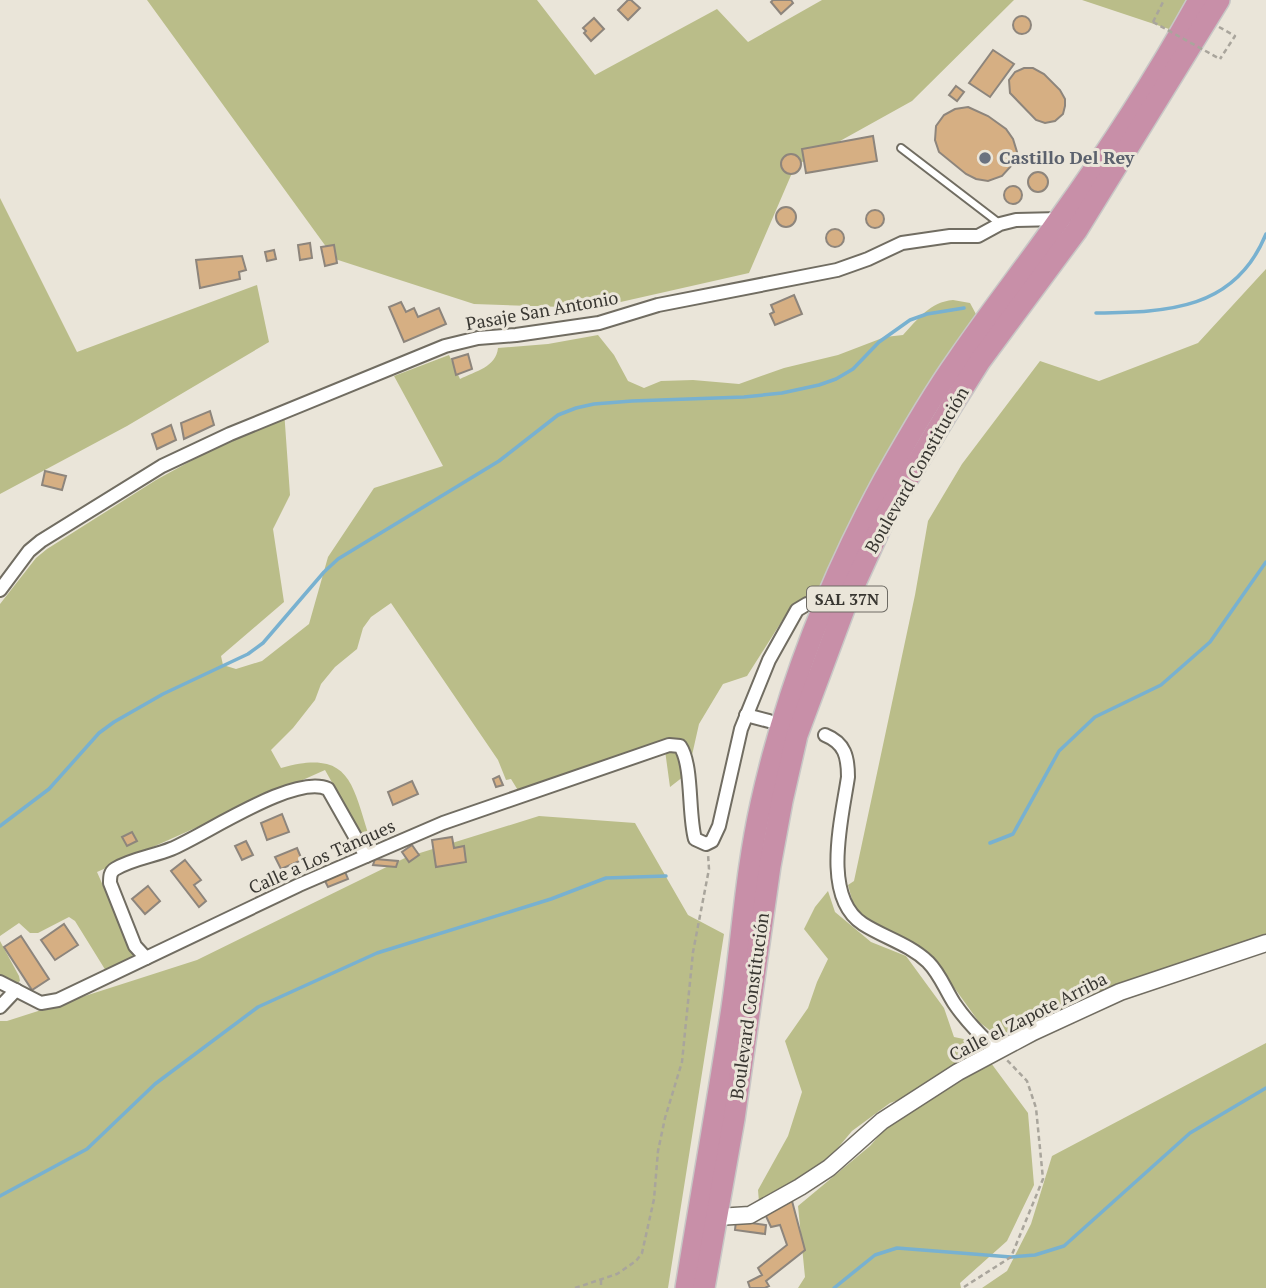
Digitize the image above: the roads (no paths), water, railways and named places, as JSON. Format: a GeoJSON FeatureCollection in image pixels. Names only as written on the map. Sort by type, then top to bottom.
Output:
{"type":"FeatureCollection","features":[{"type":"Feature","properties":{"kind":"highway","name":"Boulevard Constitución"},"geometry":{"type":"LineString","coordinates":[[686,1288],[732,1008],[749,874],[761,807],[780,731],[824,607],[883,482],[915,427],[956,361],[1060,219],[1169,56],[1199,0]]}},
{"type":"Feature","properties":{"kind":"highway","name":"Boulevard Constitución"},"geometry":{"type":"LineString","coordinates":[[704,1288],[782,800],[797,735],[846,601],[887,513],[944,418],[980,361],[1077,230],[1219,0]]}},
{"type":"Feature","properties":{"kind":"street","name":"Pasaje San Antonio"},"geometry":{"type":"LineString","coordinates":[[0,590],[29,551],[41,541],[162,466],[230,433],[445,346],[478,338],[599,323],[681,300],[837,270],[902,243],[950,236],[978,236],[1000,224],[1017,220],[1060,219]]}},
{"type":"Feature","properties":{"kind":"street"},"geometry":{"type":"LineString","coordinates":[[769,720],[746,715],[769,660],[797,610],[807,604],[824,607]]}},
{"type":"Feature","properties":{"kind":"street","name":"Calle a Los Tanques"},"geometry":{"type":"LineString","coordinates":[[0,982],[41,1003],[50,1003],[299,885],[443,823],[669,745],[676,744],[684,751],[695,839],[706,844],[717,835],[746,715]]}},
{"type":"Feature","properties":{"kind":"street"},"geometry":{"type":"LineString","coordinates":[[825,735],[834,738],[844,750],[848,767],[838,836],[840,887],[846,908],[864,924],[906,945],[925,959],[944,982],[961,1013],[975,1031],[997,1051]]}},
{"type":"Feature","properties":{"kind":"street"},"geometry":{"type":"LineString","coordinates":[[146,958],[135,946],[110,883],[110,877],[116,868],[172,848],[269,800],[314,786],[328,789],[366,856]]}},
{"type":"Feature","properties":{"kind":"street","name":"Calle el Zapote Arriba"},"geometry":{"type":"LineString","coordinates":[[717,1217],[750,1215],[800,1187],[829,1168],[882,1121],[958,1072],[997,1051],[1120,992],[1266,943]]}},
{"type":"Feature","properties":{"kind":"street"},"geometry":{"type":"LineString","coordinates":[[0,1007],[16,990]]}},
{"type":"Feature","properties":{"kind":"lane"},"geometry":{"type":"LineString","coordinates":[[901,148],[1000,224]]}},
{"type":"Feature","properties":{"kind":"waterway"},"geometry":{"type":"LineString","coordinates":[[1096,313],[1173,308],[1218,292],[1236,278],[1253,259],[1266,234]]}},
{"type":"Feature","properties":{"kind":"waterway"},"geometry":{"type":"LineString","coordinates":[[0,826],[49,789],[99,733],[163,694],[248,654],[263,643],[338,559],[499,461],[558,415],[594,404],[744,397],[819,385],[853,369],[879,342],[910,320],[927,314],[964,308]]}},
{"type":"Feature","properties":{"kind":"waterway"},"geometry":{"type":"LineString","coordinates":[[990,843],[1013,834],[1059,751],[1095,717],[1161,685],[1210,642],[1266,562]]}},
{"type":"Feature","properties":{"kind":"waterway"},"geometry":{"type":"LineString","coordinates":[[0,1196],[87,1149],[155,1084],[258,1007],[377,953],[551,899],[606,878],[666,876]]}},
{"type":"Feature","properties":{"kind":"waterway"},"geometry":{"type":"LineString","coordinates":[[834,1288],[875,1255],[897,1248],[1011,1257],[1035,1255],[1064,1246],[1190,1133],[1266,1088]]}},
{"type":"Feature","properties":{"kind":"place","name":"Castillo Del Rey"},"geometry":{"type":"Point","coordinates":[985,158]}}]}
